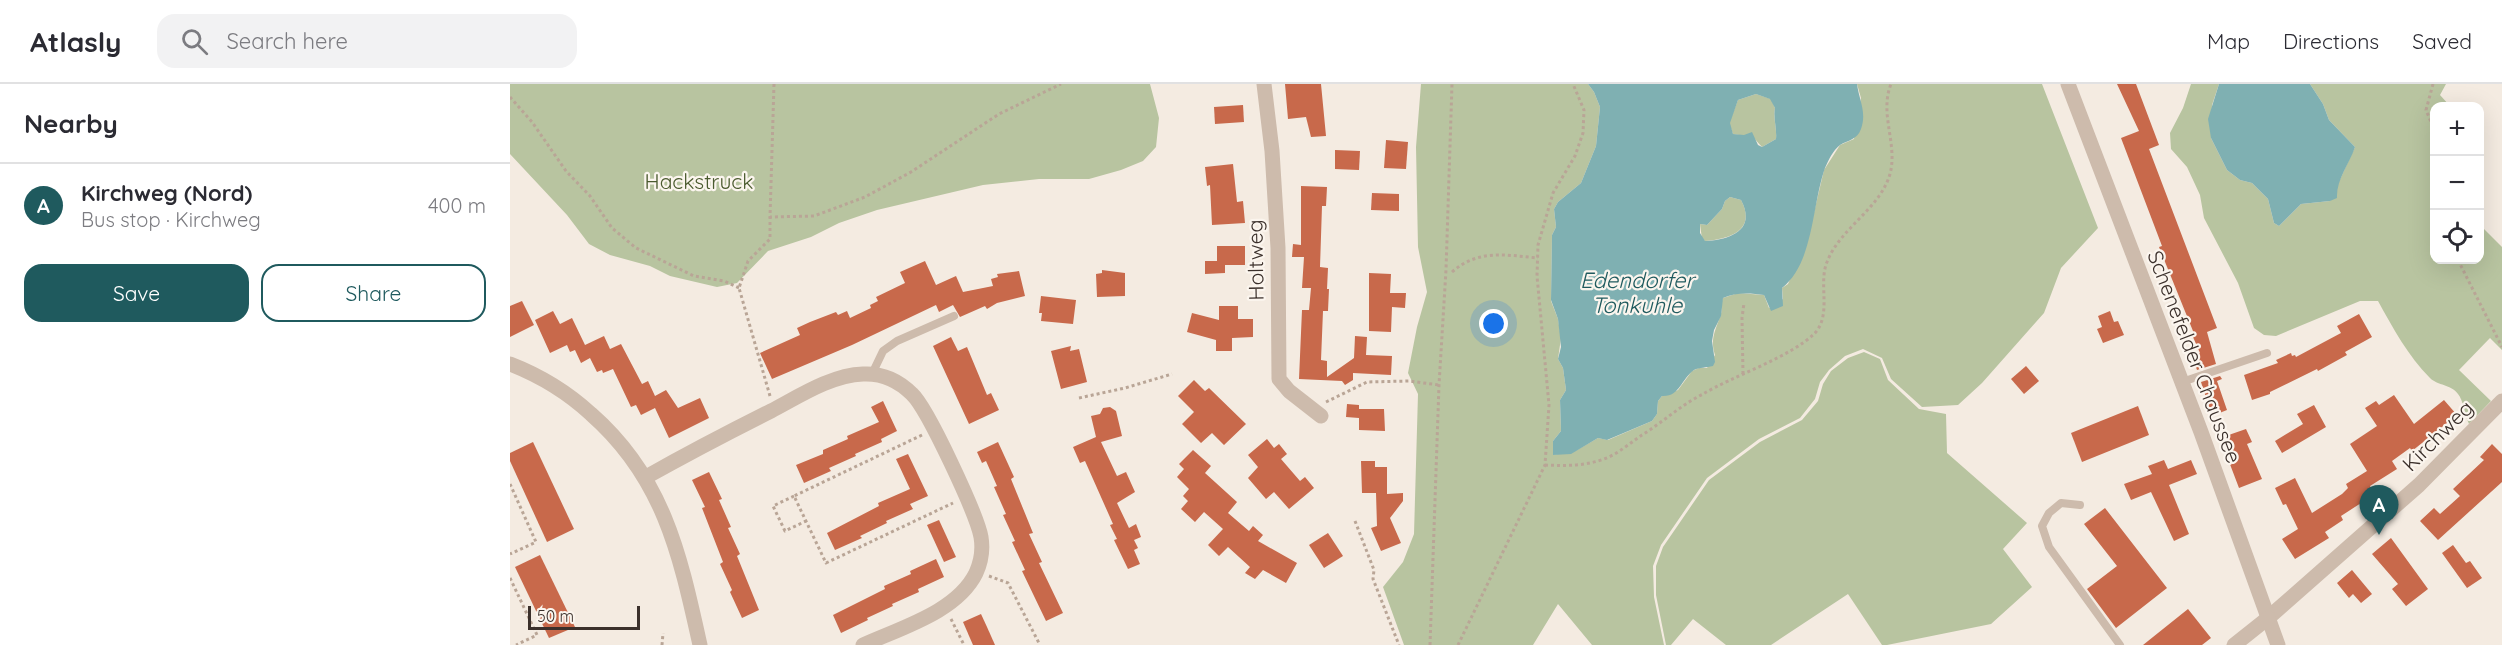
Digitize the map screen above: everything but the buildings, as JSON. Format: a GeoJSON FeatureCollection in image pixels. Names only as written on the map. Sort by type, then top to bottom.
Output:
{"type":"FeatureCollection","features":[{"type":"Feature","properties":{"kind":"street","name":"Holtweg"},"geometry":{"type":"LineString","coordinates":[[1264,84],[1272,151],[1278,248],[1278,375],[1283,386],[1317,412]]}},
{"type":"Feature","properties":{"kind":"street","name":"Schenefelder Chaussee"},"geometry":{"type":"LineString","coordinates":[[2068,84],[2182,382],[2278,645]]}},
{"type":"Feature","properties":{"kind":"street"},"geometry":{"type":"LineString","coordinates":[[511,367],[554,385],[580,404],[615,436],[646,477],[669,526],[686,582],[700,645]]}},
{"type":"Feature","properties":{"kind":"street"},"geometry":{"type":"LineString","coordinates":[[646,477],[773,409],[837,379],[872,374],[890,379],[914,395],[966,498],[980,535],[981,555],[976,573],[967,588],[945,606],[863,645]]}},
{"type":"Feature","properties":{"kind":"street","name":"Kirchweg"},"geometry":{"type":"LineString","coordinates":[[2234,645],[2268,618],[2419,485],[2502,401]]}},
{"type":"Feature","properties":{"kind":"lane"},"geometry":{"type":"LineString","coordinates":[[872,374],[883,351],[897,341],[954,316]]}},
{"type":"Feature","properties":{"kind":"lane"},"geometry":{"type":"LineString","coordinates":[[2182,382],[2267,353]]}},
{"type":"Feature","properties":{"kind":"lane"},"geometry":{"type":"LineString","coordinates":[[2080,505],[2061,503],[2049,513],[2042,526],[2049,548],[2120,645]]}},
{"type":"Feature","properties":{"kind":"path"},"geometry":{"type":"LineString","coordinates":[[773,409],[740,288],[748,261],[770,239],[774,84]]}},
{"type":"Feature","properties":{"kind":"path"},"geometry":{"type":"LineString","coordinates":[[770,217],[814,216],[866,197],[911,172],[999,114],[1061,84]]}},
{"type":"Feature","properties":{"kind":"path"},"geometry":{"type":"LineString","coordinates":[[1430,645],[1452,84]]}},
{"type":"Feature","properties":{"kind":"path"},"geometry":{"type":"LineString","coordinates":[[1458,645],[1545,465],[1550,405],[1537,276],[1538,245],[1553,193],[1575,156],[1583,133],[1584,110],[1573,84]]}},
{"type":"Feature","properties":{"kind":"path"},"geometry":{"type":"LineString","coordinates":[[1545,465],[1572,466],[1606,459],[1702,394],[1799,344],[1815,332],[1822,321],[1823,279],[1829,258],[1851,225],[1878,198],[1890,173],[1892,158],[1885,105],[1891,84]]}},
{"type":"Feature","properties":{"kind":"path"},"geometry":{"type":"LineString","coordinates":[[2430,120],[2426,110],[2433,84]]}},
{"type":"Feature","properties":{"kind":"path"},"geometry":{"type":"LineString","coordinates":[[510,97],[532,122],[566,171],[590,196],[612,228],[636,248],[694,276],[724,281],[740,288]]}},
{"type":"Feature","properties":{"kind":"path"},"geometry":{"type":"LineString","coordinates":[[1452,272],[1464,261],[1493,254],[1538,258]]}},
{"type":"Feature","properties":{"kind":"path"},"geometry":{"type":"LineString","coordinates":[[2460,264],[2502,347]]}},
{"type":"Feature","properties":{"kind":"path"},"geometry":{"type":"LineString","coordinates":[[1743,374],[1744,303]]}},
{"type":"Feature","properties":{"kind":"path"},"geometry":{"type":"LineString","coordinates":[[1079,398],[1125,388],[1172,374]]}},
{"type":"Feature","properties":{"kind":"path"},"geometry":{"type":"LineString","coordinates":[[1317,412],[1367,382],[1409,381],[1439,385]]}},
{"type":"Feature","properties":{"kind":"path"},"geometry":{"type":"LineString","coordinates":[[806,521],[785,531],[773,506],[933,429]]}},
{"type":"Feature","properties":{"kind":"path"},"geometry":{"type":"LineString","coordinates":[[510,484],[536,542],[510,554]]}},
{"type":"Feature","properties":{"kind":"path"},"geometry":{"type":"LineString","coordinates":[[794,496],[826,563],[966,498]]}},
{"type":"Feature","properties":{"kind":"path"},"geometry":{"type":"LineString","coordinates":[[1355,521],[1374,570],[1373,579],[1399,645]]}},
{"type":"Feature","properties":{"kind":"path"},"geometry":{"type":"LineString","coordinates":[[510,578],[537,635],[516,645]]}},
{"type":"Feature","properties":{"kind":"path"},"geometry":{"type":"LineString","coordinates":[[996,578],[1008,583],[1040,645]]}},
{"type":"Feature","properties":{"kind":"path"},"geometry":{"type":"LineString","coordinates":[[945,606],[964,645]]}},
{"type":"Feature","properties":{"kind":"path"},"geometry":{"type":"LineString","coordinates":[[662,645],[663,633]]}},
{"type":"Feature","properties":{"kind":"green space","name":"Hackstruck"},"geometry":{"type":"Polygon","coordinates":[[[510,84],[1150,84],[1159,118],[1156,147],[1143,161],[1121,170],[1089,179],[1039,179],[983,185],[877,210],[839,223],[811,237],[768,251],[737,283],[717,287],[670,276],[650,266],[610,255],[589,244],[567,215],[510,154],[510,84]]]}},
{"type":"Feature","properties":{"kind":"green space"},"geometry":{"type":"Polygon","coordinates":[[[1421,84],[1588,84],[1600,107],[1596,146],[1581,183],[1558,202],[1554,209],[1556,227],[1552,235],[1551,301],[1558,319],[1561,338],[1558,359],[1563,368],[1566,390],[1560,400],[1561,431],[1553,441],[1553,455],[1577,450],[1598,438],[1608,440],[1652,421],[1657,414],[1658,401],[1662,396],[1678,390],[1692,371],[1707,368],[1715,355],[1713,340],[1723,298],[1738,293],[1764,295],[1769,308],[1783,299],[1782,288],[1788,284],[1807,242],[1824,170],[1840,145],[1854,139],[1861,98],[1857,84],[2042,84],[2098,228],[2061,268],[2044,313],[1982,383],[1958,405],[1922,407],[1891,379],[1882,358],[1863,349],[1845,356],[1829,370],[1820,382],[1815,399],[1800,418],[1759,439],[1707,478],[1661,545],[1653,566],[1654,597],[1664,645],[1592,645],[1558,604],[1533,645],[1404,645],[1383,587],[1403,562],[1414,534],[1418,394],[1408,373],[1427,292],[1418,247],[1416,147],[1421,84]]]}},
{"type":"Feature","properties":{"kind":"green space"},"geometry":{"type":"Polygon","coordinates":[[[2191,84],[2219,84],[2212,105],[2211,138],[2227,170],[2240,180],[2252,183],[2268,199],[2274,223],[2279,226],[2301,204],[2330,201],[2355,147],[2329,120],[2323,104],[2310,84],[2446,84],[2440,95],[2446,102],[2430,102],[2430,264],[2484,264],[2484,229],[2502,247],[2502,350],[2490,338],[2459,370],[2491,401],[2469,424],[2458,394],[2452,388],[2433,381],[2422,369],[2401,341],[2378,301],[2360,301],[2276,336],[2264,335],[2254,328],[2238,283],[2204,218],[2200,195],[2187,167],[2171,149],[2170,133],[2183,108],[2191,84]]]}},
{"type":"Feature","properties":{"kind":"green space"},"geometry":{"type":"Polygon","coordinates":[[[1756,94],[1771,99],[1775,108],[1776,139],[1762,147],[1753,137],[1733,134],[1729,123],[1738,100],[1756,94]]]}},
{"type":"Feature","properties":{"kind":"green space"},"geometry":{"type":"Polygon","coordinates":[[[1730,197],[1741,200],[1746,219],[1743,226],[1732,235],[1705,241],[1702,239],[1700,224],[1707,225],[1730,197]]]}},
{"type":"Feature","properties":{"kind":"green space"},"geometry":{"type":"Polygon","coordinates":[[[1864,352],[1880,359],[1888,380],[1919,409],[1946,414],[1947,453],[2027,523],[2003,549],[2032,587],[1991,624],[1887,645],[1882,645],[1848,594],[1771,645],[1726,645],[1693,619],[1671,645],[1666,645],[1656,595],[1656,566],[1663,547],[1709,480],[1760,442],[1802,420],[1818,401],[1823,384],[1831,371],[1848,358],[1864,352]]]}},
{"type":"Feature","properties":{"kind":"water","name":"Edendorfer Tonkuhle"},"geometry":{"type":"Polygon","coordinates":[[[1588,84],[1857,84],[1863,123],[1857,135],[1835,150],[1825,168],[1806,249],[1793,277],[1782,288],[1783,306],[1771,311],[1764,295],[1759,294],[1738,294],[1723,298],[1721,316],[1714,330],[1712,341],[1715,362],[1713,366],[1694,370],[1677,391],[1668,396],[1662,396],[1658,401],[1657,414],[1652,421],[1607,440],[1598,438],[1571,454],[1553,455],[1553,441],[1561,431],[1560,400],[1566,390],[1563,368],[1558,359],[1561,347],[1558,319],[1551,300],[1552,235],[1556,227],[1554,209],[1558,202],[1581,183],[1596,146],[1600,107],[1588,84]],[[1756,94],[1738,100],[1730,123],[1733,134],[1744,135],[1752,132],[1758,145],[1762,147],[1776,139],[1775,108],[1770,99],[1756,94]],[[1730,197],[1707,225],[1700,224],[1700,233],[1705,241],[1732,235],[1743,226],[1746,219],[1741,200],[1730,197]]]}},
{"type":"Feature","properties":{"kind":"water"},"geometry":{"type":"Polygon","coordinates":[[[2219,84],[2310,84],[2323,104],[2329,120],[2355,147],[2341,179],[2337,198],[2330,201],[2301,204],[2279,226],[2274,223],[2268,199],[2252,183],[2240,180],[2227,170],[2211,138],[2208,119],[2219,84]]]}},
{"type":"Feature","properties":{"kind":"place","name":"Kirchweg (Nord)"},"geometry":{"type":"Point","coordinates":[2379,535]}}]}
